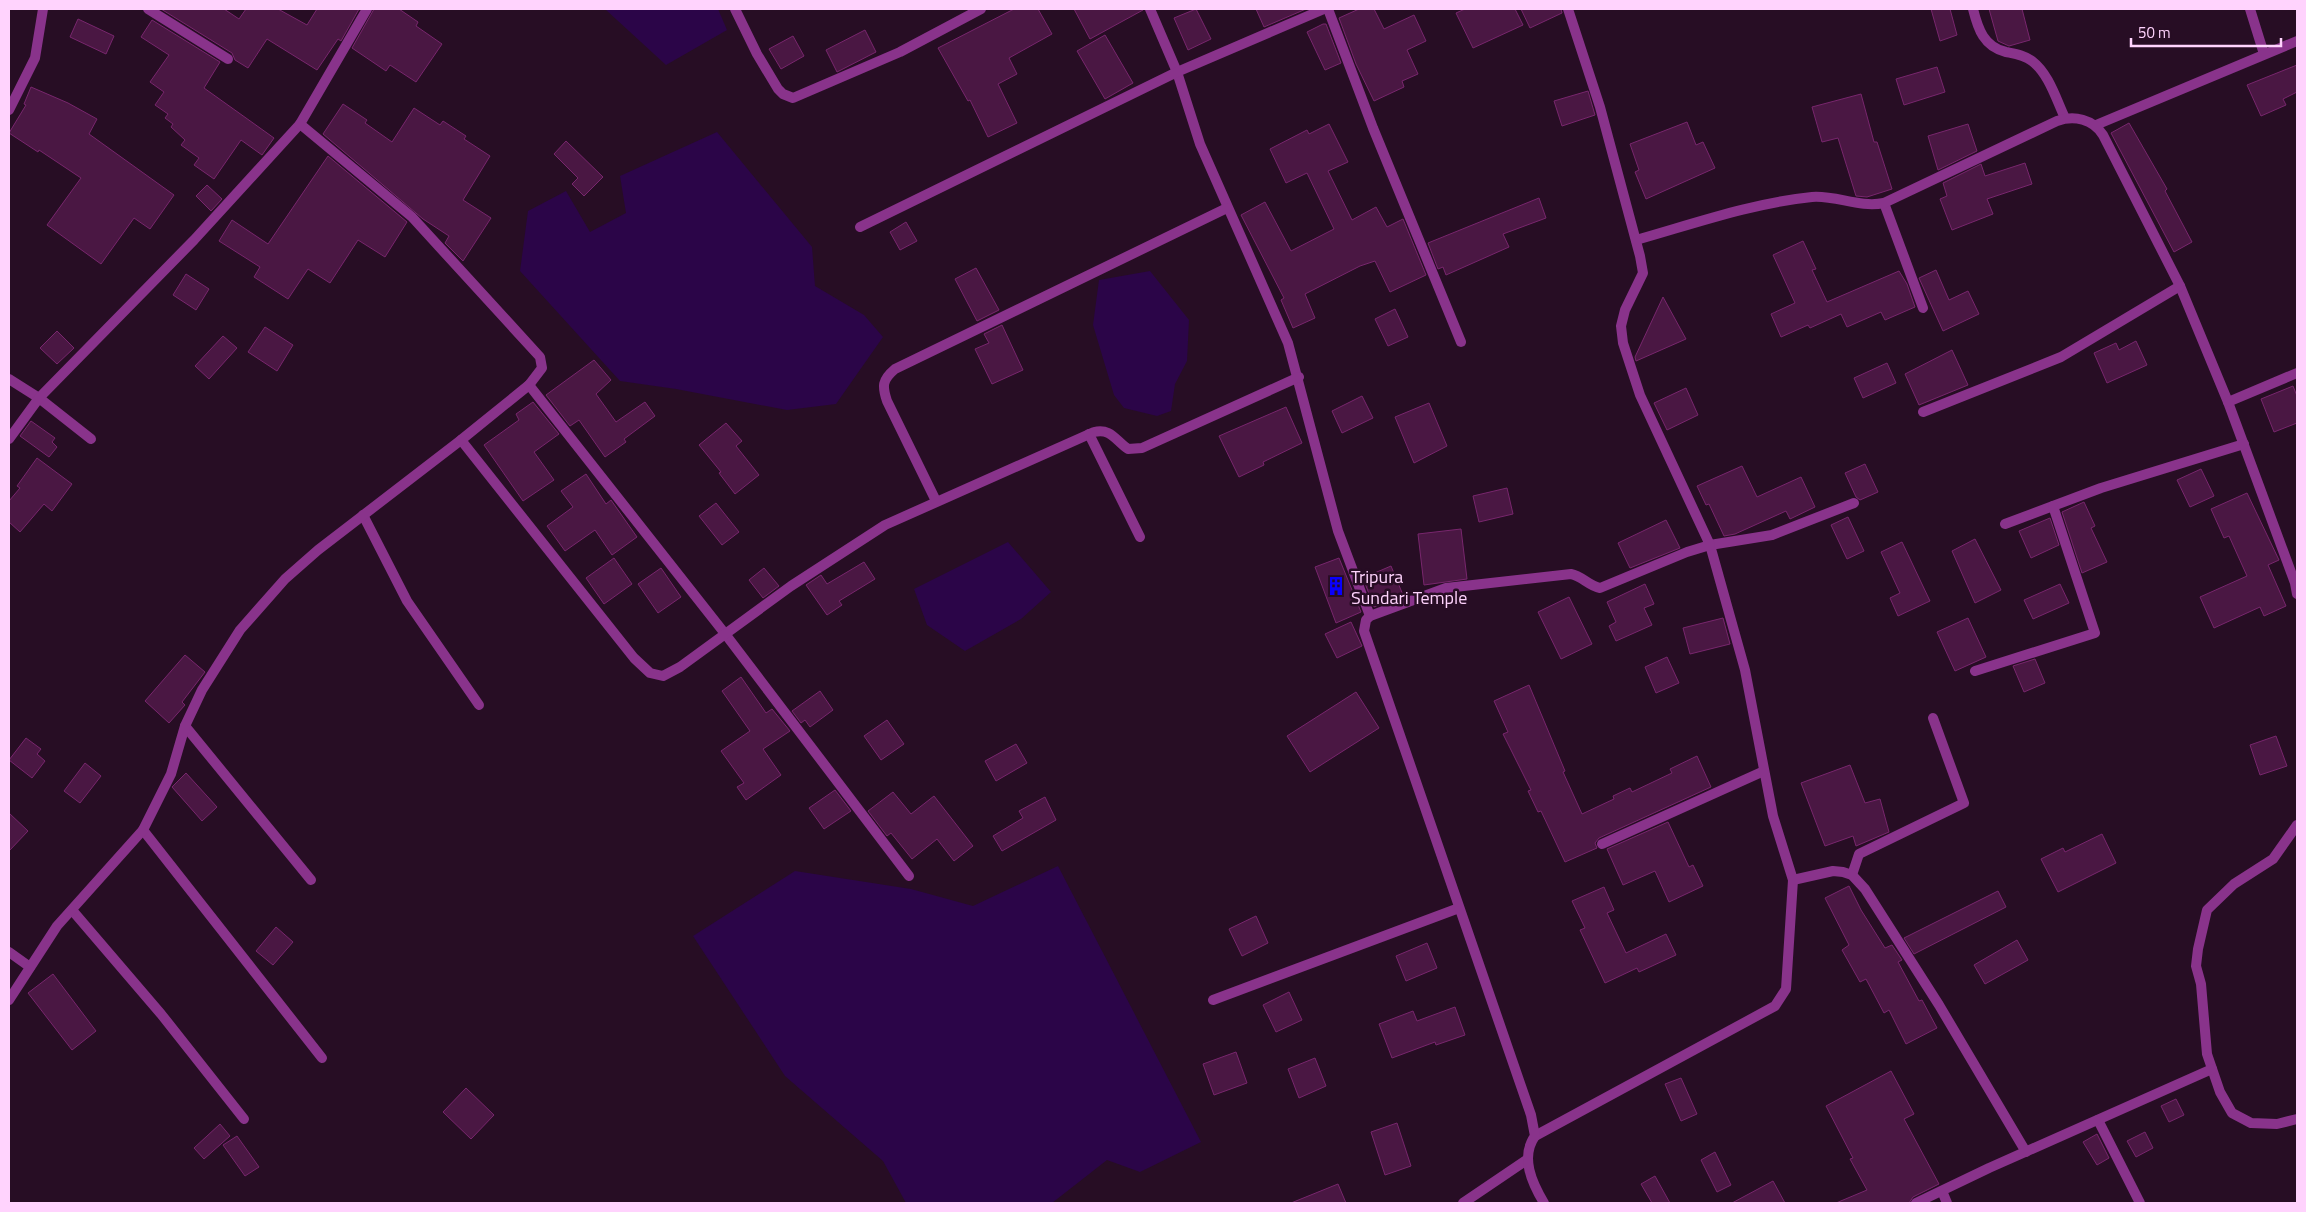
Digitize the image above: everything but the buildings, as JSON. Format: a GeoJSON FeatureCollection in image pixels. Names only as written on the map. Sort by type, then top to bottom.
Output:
{"type":"FeatureCollection","features":[{"type":"Feature","properties":{"kind":"street"},"geometry":{"type":"LineString","coordinates":[[9,110],[35,58],[43,9]]}},
{"type":"Feature","properties":{"kind":"street"},"geometry":{"type":"LineString","coordinates":[[148,9],[228,60]]}},
{"type":"Feature","properties":{"kind":"street"},"geometry":{"type":"LineString","coordinates":[[9,439],[39,398],[194,240],[300,124],[367,9]]}},
{"type":"Feature","properties":{"kind":"street"},"geometry":{"type":"LineString","coordinates":[[736,9],[757,54],[778,89],[782,94],[793,98],[900,52],[981,9]]}},
{"type":"Feature","properties":{"kind":"street"},"geometry":{"type":"LineString","coordinates":[[1150,9],[1177,72],[1192,124],[1227,208],[1279,321],[1298,377],[1338,531],[1370,616]]}},
{"type":"Feature","properties":{"kind":"street"},"geometry":{"type":"LineString","coordinates":[[860,227],[1177,72],[1326,9],[1373,128],[1418,231],[1461,342]]}},
{"type":"Feature","properties":{"kind":"street"},"geometry":{"type":"LineString","coordinates":[[1544,1203],[1532,1184],[1528,1160],[1529,1146],[1535,1136],[1775,1006],[1786,989],[1792,880],[1773,816],[1745,670],[1710,545],[1640,395],[1622,343],[1621,326],[1642,273],[1636,240],[1602,115],[1568,9]]}},
{"type":"Feature","properties":{"kind":"street"},"geometry":{"type":"LineString","coordinates":[[1973,9],[1980,31],[1988,44],[2000,50],[2022,55],[2042,71],[2065,118]]}},
{"type":"Feature","properties":{"kind":"street"},"geometry":{"type":"LineString","coordinates":[[2250,9],[2264,54]]}},
{"type":"Feature","properties":{"kind":"street"},"geometry":{"type":"LineString","coordinates":[[1636,240],[1734,213],[1793,200],[1817,197],[1863,204],[1884,203],[2065,118],[2073,118],[2096,125],[2297,41]]}},
{"type":"Feature","properties":{"kind":"street"},"geometry":{"type":"LineString","coordinates":[[9,1000],[57,926],[143,830],[171,774],[185,726],[202,690],[240,630],[285,579],[363,515],[529,385],[543,364],[535,351],[412,217],[300,124]]}},
{"type":"Feature","properties":{"kind":"street"},"geometry":{"type":"LineString","coordinates":[[2096,125],[2180,286],[2244,444],[2296,583],[2297,594]]}},
{"type":"Feature","properties":{"kind":"street"},"geometry":{"type":"LineString","coordinates":[[1884,203],[1924,308]]}},
{"type":"Feature","properties":{"kind":"street"},"geometry":{"type":"LineString","coordinates":[[936,500],[887,401],[882,388],[886,377],[895,369],[1227,208]]}},
{"type":"Feature","properties":{"kind":"street"},"geometry":{"type":"LineString","coordinates":[[1922,412],[2061,357],[2180,286]]}},
{"type":"Feature","properties":{"kind":"street"},"geometry":{"type":"LineString","coordinates":[[2228,402],[2297,373]]}},
{"type":"Feature","properties":{"kind":"street"},"geometry":{"type":"LineString","coordinates":[[461,440],[634,658],[656,676],[671,673],[821,565],[885,525],[936,500],[1089,434],[1106,430],[1128,449],[1142,448],[1298,377]]}},
{"type":"Feature","properties":{"kind":"street"},"geometry":{"type":"LineString","coordinates":[[9,379],[39,398],[92,439]]}},
{"type":"Feature","properties":{"kind":"street"},"geometry":{"type":"LineString","coordinates":[[529,385],[726,635],[909,876]]}},
{"type":"Feature","properties":{"kind":"street"},"geometry":{"type":"LineString","coordinates":[[1089,434],[1140,537]]}},
{"type":"Feature","properties":{"kind":"street"},"geometry":{"type":"LineString","coordinates":[[2005,524],[2101,488],[2244,444]]}},
{"type":"Feature","properties":{"kind":"street"},"geometry":{"type":"LineString","coordinates":[[1535,1136],[1531,1115],[1364,631],[1366,620],[1370,616],[1446,588],[1571,574],[1578,576],[1594,587],[1600,588],[1686,552],[1710,545],[1772,535],[1854,503]]}},
{"type":"Feature","properties":{"kind":"street"},"geometry":{"type":"LineString","coordinates":[[1975,671],[2095,633],[2053,506]]}},
{"type":"Feature","properties":{"kind":"street"},"geometry":{"type":"LineString","coordinates":[[363,515],[407,601],[479,705]]}},
{"type":"Feature","properties":{"kind":"street"},"geometry":{"type":"LineString","coordinates":[[1852,875],[1858,854],[1964,803],[1933,718]]}},
{"type":"Feature","properties":{"kind":"street"},"geometry":{"type":"LineString","coordinates":[[185,726],[311,880]]}},
{"type":"Feature","properties":{"kind":"street"},"geometry":{"type":"LineString","coordinates":[[1602,844],[1764,771]]}},
{"type":"Feature","properties":{"kind":"street"},"geometry":{"type":"LineString","coordinates":[[2297,826],[2273,859],[2234,884],[2207,910],[2196,966],[2201,984],[2207,1054],[2220,1092],[2232,1113],[2251,1123],[2277,1124],[2297,1119]]}},
{"type":"Feature","properties":{"kind":"street"},"geometry":{"type":"LineString","coordinates":[[143,830],[322,1058]]}},
{"type":"Feature","properties":{"kind":"street"},"geometry":{"type":"LineString","coordinates":[[1792,880],[1833,871],[1852,875],[1865,889],[1939,1005],[2026,1152]]}},
{"type":"Feature","properties":{"kind":"street"},"geometry":{"type":"LineString","coordinates":[[1213,1000],[1459,908]]}},
{"type":"Feature","properties":{"kind":"street"},"geometry":{"type":"LineString","coordinates":[[72,910],[161,1014],[244,1119]]}},
{"type":"Feature","properties":{"kind":"street"},"geometry":{"type":"LineString","coordinates":[[9,952],[30,967]]}},
{"type":"Feature","properties":{"kind":"street"},"geometry":{"type":"LineString","coordinates":[[1916,1203],[2212,1069]]}},
{"type":"Feature","properties":{"kind":"street"},"geometry":{"type":"LineString","coordinates":[[2098,1120],[2140,1203]]}},
{"type":"Feature","properties":{"kind":"street"},"geometry":{"type":"LineString","coordinates":[[1463,1203],[1528,1160]]}},
{"type":"Feature","properties":{"kind":"street"},"geometry":{"type":"LineString","coordinates":[[1942,1190],[1947,1203]]}},
{"type":"Feature","properties":{"kind":"shaded area"},"geometry":{"type":"Polygon","coordinates":[[[605,9],[718,9],[727,30],[666,65],[605,9]]]}},
{"type":"Feature","properties":{"kind":"shaded area"},"geometry":{"type":"Polygon","coordinates":[[[717,132],[812,247],[815,286],[864,315],[883,337],[836,404],[787,410],[676,389],[620,381],[520,271],[528,211],[566,191],[590,232],[626,213],[620,176],[717,132]]]}},
{"type":"Feature","properties":{"kind":"shaded area"},"geometry":{"type":"Polygon","coordinates":[[[1150,271],[1189,320],[1187,361],[1175,384],[1171,411],[1157,416],[1124,408],[1114,395],[1093,325],[1099,280],[1150,271]]]}},
{"type":"Feature","properties":{"kind":"shaded area"},"geometry":{"type":"Polygon","coordinates":[[[1008,542],[1051,592],[1021,619],[965,651],[927,625],[914,589],[1008,542]]]}},
{"type":"Feature","properties":{"kind":"shaded area"},"geometry":{"type":"Polygon","coordinates":[[[1058,866],[1201,1142],[1140,1172],[1107,1160],[1052,1203],[906,1203],[883,1161],[785,1076],[693,936],[795,871],[911,889],[973,906],[1058,866]]]}},
{"type":"Feature","properties":{"kind":"place","name":"Tripura Sundari Temple"},"geometry":{"type":"Point","coordinates":[1336,586]}}]}
